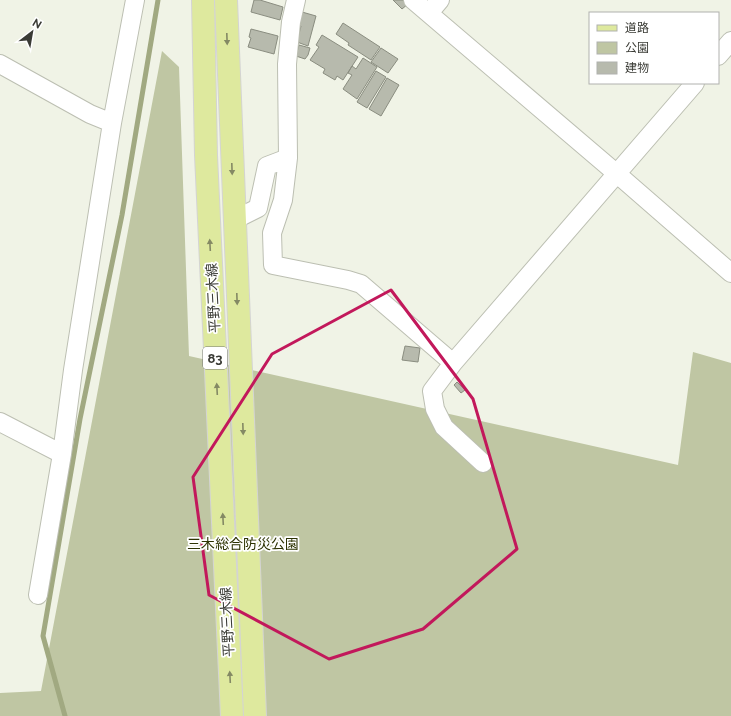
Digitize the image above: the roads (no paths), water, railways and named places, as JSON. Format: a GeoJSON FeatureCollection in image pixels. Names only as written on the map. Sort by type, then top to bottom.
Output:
{"type":"FeatureCollection","features":[{"type":"Feature","properties":{"kind":"main road","name":"平野三木線"},"geometry":{"type":"LineString","coordinates":[[203,0],[206,163],[232,716]]}},
{"type":"Feature","properties":{"kind":"main road","name":"平野三木線"},"geometry":{"type":"LineString","coordinates":[[226,0],[255,716]]}},
{"type":"Feature","properties":{"kind":"street"},"geometry":{"type":"LineString","coordinates":[[38,596],[62,454],[73,370],[112,123],[135,0]]}},
{"type":"Feature","properties":{"kind":"street"},"geometry":{"type":"LineString","coordinates":[[296,0],[291,22],[287,64],[288,158],[283,200],[272,233],[273,265],[361,284],[453,363]]}},
{"type":"Feature","properties":{"kind":"street"},"geometry":{"type":"LineString","coordinates":[[413,0],[434,6],[616,173],[731,273]]}},
{"type":"Feature","properties":{"kind":"street"},"geometry":{"type":"LineString","coordinates":[[719,55],[731,41]]}},
{"type":"Feature","properties":{"kind":"street"},"geometry":{"type":"LineString","coordinates":[[0,64],[90,114],[112,123]]}},
{"type":"Feature","properties":{"kind":"street"},"geometry":{"type":"LineString","coordinates":[[483,463],[444,427],[436,409],[432,391],[453,363],[694,84]]}},
{"type":"Feature","properties":{"kind":"street"},"geometry":{"type":"LineString","coordinates":[[234,220],[258,208],[267,166],[288,158]]}},
{"type":"Feature","properties":{"kind":"street"},"geometry":{"type":"LineString","coordinates":[[0,422],[62,454]]}},
{"type":"Feature","properties":{"kind":"waterway"},"geometry":{"type":"LineString","coordinates":[[65,716],[43,636],[80,419],[122,215],[158,0]]}},
{"type":"Feature","properties":{"kind":"park label","name":"三木総合防災公園"},"geometry":{"type":"Point","coordinates":[243,544]}}]}
